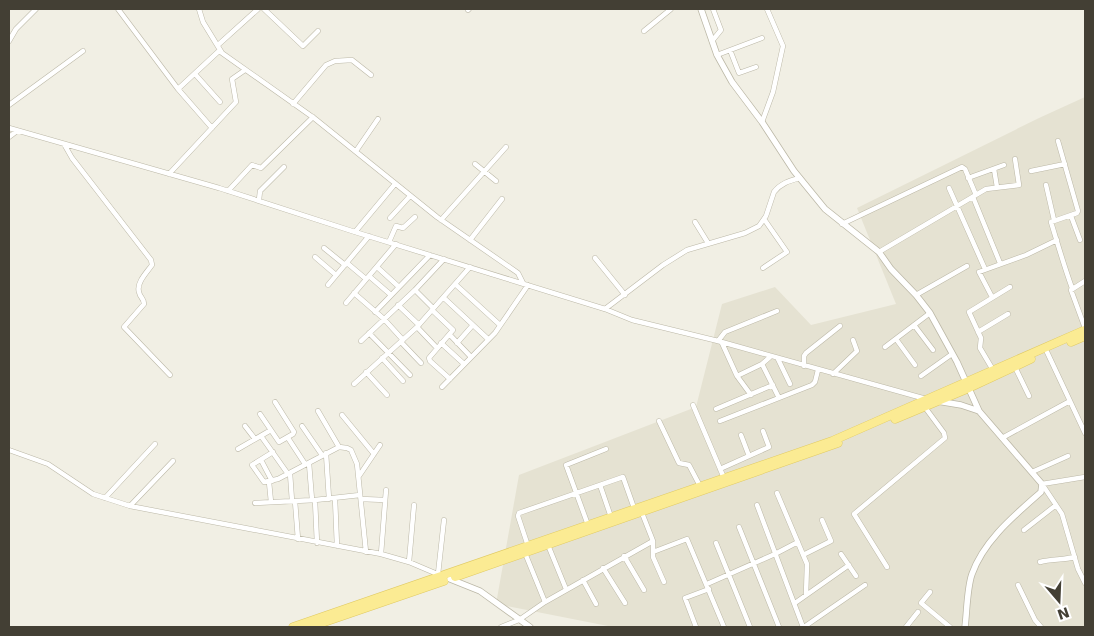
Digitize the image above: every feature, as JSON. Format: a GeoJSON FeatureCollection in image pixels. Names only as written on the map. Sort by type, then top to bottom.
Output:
{"type":"FeatureCollection","features":[{"type":"Feature","properties":{"kind":"main road"},"geometry":{"type":"LineString","coordinates":[[527,549],[548,545],[824,450],[925,402],[935,401],[993,370],[1085,329]]}},
{"type":"Feature","properties":{"kind":"main road"},"geometry":{"type":"LineString","coordinates":[[293,627],[313,624],[527,549],[634,508],[835,440],[1015,367],[1085,336]]}},
{"type":"Feature","properties":{"kind":"street"},"geometry":{"type":"LineString","coordinates":[[9,41],[16,29],[36,9]]}},
{"type":"Feature","properties":{"kind":"street"},"geometry":{"type":"LineString","coordinates":[[118,9],[178,89],[212,128]]}},
{"type":"Feature","properties":{"kind":"street"},"geometry":{"type":"LineString","coordinates":[[199,9],[203,22],[218,48],[245,70],[313,117],[441,220],[518,273],[525,284]]}},
{"type":"Feature","properties":{"kind":"street"},"geometry":{"type":"LineString","coordinates":[[178,89],[258,9]]}},
{"type":"Feature","properties":{"kind":"street"},"geometry":{"type":"LineString","coordinates":[[264,9],[304,46],[318,31]]}},
{"type":"Feature","properties":{"kind":"street"},"geometry":{"type":"LineString","coordinates":[[644,31],[671,9]]}},
{"type":"Feature","properties":{"kind":"street"},"geometry":{"type":"LineString","coordinates":[[701,9],[717,55],[732,82],[800,178],[825,209],[879,252],[891,269],[916,294],[930,314],[968,385],[979,411],[1042,484],[1062,514],[1078,569],[1085,584]]}},
{"type":"Feature","properties":{"kind":"street"},"geometry":{"type":"LineString","coordinates":[[712,41],[722,30],[715,9]]}},
{"type":"Feature","properties":{"kind":"street"},"geometry":{"type":"LineString","coordinates":[[762,122],[772,92],[783,46],[768,9]]}},
{"type":"Feature","properties":{"kind":"street"},"geometry":{"type":"LineString","coordinates":[[717,55],[762,38]]}},
{"type":"Feature","properties":{"kind":"street"},"geometry":{"type":"LineString","coordinates":[[730,50],[739,73],[756,67]]}},
{"type":"Feature","properties":{"kind":"street"},"geometry":{"type":"LineString","coordinates":[[9,105],[83,51]]}},
{"type":"Feature","properties":{"kind":"street"},"geometry":{"type":"LineString","coordinates":[[293,104],[326,66],[332,62],[352,60],[371,75]]}},
{"type":"Feature","properties":{"kind":"street"},"geometry":{"type":"LineString","coordinates":[[169,174],[236,102],[232,79],[245,70]]}},
{"type":"Feature","properties":{"kind":"street"},"geometry":{"type":"LineString","coordinates":[[195,74],[220,102]]}},
{"type":"Feature","properties":{"kind":"street"},"geometry":{"type":"LineString","coordinates":[[228,191],[252,165],[261,168],[313,117]]}},
{"type":"Feature","properties":{"kind":"street"},"geometry":{"type":"LineString","coordinates":[[356,151],[378,119]]}},
{"type":"Feature","properties":{"kind":"street"},"geometry":{"type":"LineString","coordinates":[[9,128],[259,200],[355,232],[605,309],[632,320],[720,342],[925,402],[944,433],[945,438],[854,514],[886,567]]}},
{"type":"Feature","properties":{"kind":"street"},"geometry":{"type":"LineString","coordinates":[[9,137],[16,131]]}},
{"type":"Feature","properties":{"kind":"street"},"geometry":{"type":"LineString","coordinates":[[1054,220],[1071,216],[1078,211],[1058,141]]}},
{"type":"Feature","properties":{"kind":"street"},"geometry":{"type":"LineString","coordinates":[[64,144],[72,158],[151,260],[152,265],[139,284],[139,292],[144,300],[144,304],[124,328],[170,374]]}},
{"type":"Feature","properties":{"kind":"street"},"geometry":{"type":"LineString","coordinates":[[441,220],[506,147]]}},
{"type":"Feature","properties":{"kind":"street"},"geometry":{"type":"LineString","coordinates":[[879,252],[986,189],[1019,185],[1015,159]]}},
{"type":"Feature","properties":{"kind":"street"},"geometry":{"type":"LineString","coordinates":[[475,164],[496,181]]}},
{"type":"Feature","properties":{"kind":"street"},"geometry":{"type":"LineString","coordinates":[[1031,171],[1065,164]]}},
{"type":"Feature","properties":{"kind":"street"},"geometry":{"type":"LineString","coordinates":[[968,178],[1004,165]]}},
{"type":"Feature","properties":{"kind":"street"},"geometry":{"type":"LineString","coordinates":[[259,200],[260,191],[284,167]]}},
{"type":"Feature","properties":{"kind":"street"},"geometry":{"type":"LineString","coordinates":[[842,224],[960,168],[964,169],[968,178],[1000,263]]}},
{"type":"Feature","properties":{"kind":"street"},"geometry":{"type":"LineString","coordinates":[[994,169],[997,187]]}},
{"type":"Feature","properties":{"kind":"street"},"geometry":{"type":"LineString","coordinates":[[605,309],[682,253],[692,248],[753,230],[759,226],[764,219],[777,188],[786,182],[800,178]]}},
{"type":"Feature","properties":{"kind":"street"},"geometry":{"type":"LineString","coordinates":[[355,232],[395,184]]}},
{"type":"Feature","properties":{"kind":"street"},"geometry":{"type":"LineString","coordinates":[[1046,185],[1054,220],[1051,223],[1060,249],[1060,258],[1085,329]]}},
{"type":"Feature","properties":{"kind":"street"},"geometry":{"type":"LineString","coordinates":[[949,188],[985,269]]}},
{"type":"Feature","properties":{"kind":"street"},"geometry":{"type":"LineString","coordinates":[[390,218],[410,196]]}},
{"type":"Feature","properties":{"kind":"street"},"geometry":{"type":"LineString","coordinates":[[470,240],[502,199]]}},
{"type":"Feature","properties":{"kind":"street"},"geometry":{"type":"LineString","coordinates":[[1071,216],[1080,240]]}},
{"type":"Feature","properties":{"kind":"street"},"geometry":{"type":"LineString","coordinates":[[389,242],[396,226],[404,228],[416,217]]}},
{"type":"Feature","properties":{"kind":"street"},"geometry":{"type":"LineString","coordinates":[[763,268],[787,252],[764,219]]}},
{"type":"Feature","properties":{"kind":"street"},"geometry":{"type":"LineString","coordinates":[[695,222],[708,243]]}},
{"type":"Feature","properties":{"kind":"street"},"geometry":{"type":"LineString","coordinates":[[328,285],[369,236]]}},
{"type":"Feature","properties":{"kind":"street"},"geometry":{"type":"LineString","coordinates":[[992,297],[978,273],[1000,263],[1026,255],[1057,240]]}},
{"type":"Feature","properties":{"kind":"street"},"geometry":{"type":"LineString","coordinates":[[346,303],[396,244]]}},
{"type":"Feature","properties":{"kind":"street"},"geometry":{"type":"LineString","coordinates":[[324,248],[391,296]]}},
{"type":"Feature","properties":{"kind":"street"},"geometry":{"type":"LineString","coordinates":[[375,312],[430,255]]}},
{"type":"Feature","properties":{"kind":"street"},"geometry":{"type":"LineString","coordinates":[[315,256],[336,275]]}},
{"type":"Feature","properties":{"kind":"street"},"geometry":{"type":"LineString","coordinates":[[595,258],[625,295]]}},
{"type":"Feature","properties":{"kind":"street"},"geometry":{"type":"LineString","coordinates":[[361,341],[415,290],[444,259]]}},
{"type":"Feature","properties":{"kind":"street"},"geometry":{"type":"LineString","coordinates":[[377,266],[399,287]]}},
{"type":"Feature","properties":{"kind":"street"},"geometry":{"type":"LineString","coordinates":[[916,294],[967,266]]}},
{"type":"Feature","properties":{"kind":"street"},"geometry":{"type":"LineString","coordinates":[[354,384],[418,326],[470,267]]}},
{"type":"Feature","properties":{"kind":"street"},"geometry":{"type":"LineString","coordinates":[[1072,288],[1085,281]]}},
{"type":"Feature","properties":{"kind":"street"},"geometry":{"type":"LineString","coordinates":[[455,284],[500,325]]}},
{"type":"Feature","properties":{"kind":"street"},"geometry":{"type":"LineString","coordinates":[[442,387],[495,333],[525,284]]}},
{"type":"Feature","properties":{"kind":"street"},"geometry":{"type":"LineString","coordinates":[[993,370],[980,348],[981,340],[969,312],[1010,287]]}},
{"type":"Feature","properties":{"kind":"street"},"geometry":{"type":"LineString","coordinates":[[415,290],[453,330],[429,359],[450,379]]}},
{"type":"Feature","properties":{"kind":"street"},"geometry":{"type":"LineString","coordinates":[[354,293],[384,319],[421,363]]}},
{"type":"Feature","properties":{"kind":"street"},"geometry":{"type":"LineString","coordinates":[[444,298],[488,339]]}},
{"type":"Feature","properties":{"kind":"street"},"geometry":{"type":"LineString","coordinates":[[398,305],[437,348]]}},
{"type":"Feature","properties":{"kind":"street"},"geometry":{"type":"LineString","coordinates":[[720,342],[725,332],[777,311]]}},
{"type":"Feature","properties":{"kind":"street"},"geometry":{"type":"LineString","coordinates":[[885,347],[930,314]]}},
{"type":"Feature","properties":{"kind":"street"},"geometry":{"type":"LineString","coordinates":[[978,332],[1008,314]]}},
{"type":"Feature","properties":{"kind":"street"},"geometry":{"type":"LineString","coordinates":[[914,325],[933,350]]}},
{"type":"Feature","properties":{"kind":"street"},"geometry":{"type":"LineString","coordinates":[[457,343],[472,326]]}},
{"type":"Feature","properties":{"kind":"street"},"geometry":{"type":"LineString","coordinates":[[804,366],[804,354],[840,326]]}},
{"type":"Feature","properties":{"kind":"street"},"geometry":{"type":"LineString","coordinates":[[369,334],[410,375]]}},
{"type":"Feature","properties":{"kind":"street"},"geometry":{"type":"LineString","coordinates":[[450,335],[471,357]]}},
{"type":"Feature","properties":{"kind":"street"},"geometry":{"type":"LineString","coordinates":[[896,339],[915,364]]}},
{"type":"Feature","properties":{"kind":"street"},"geometry":{"type":"LineString","coordinates":[[833,374],[857,351],[853,340]]}},
{"type":"Feature","properties":{"kind":"street"},"geometry":{"type":"LineString","coordinates":[[720,342],[737,376],[751,395]]}},
{"type":"Feature","properties":{"kind":"street"},"geometry":{"type":"LineString","coordinates":[[442,343],[464,364]]}},
{"type":"Feature","properties":{"kind":"street"},"geometry":{"type":"LineString","coordinates":[[1047,352],[1085,433]]}},
{"type":"Feature","properties":{"kind":"street"},"geometry":{"type":"LineString","coordinates":[[921,376],[952,354]]}},
{"type":"Feature","properties":{"kind":"street"},"geometry":{"type":"LineString","coordinates":[[737,376],[762,364],[770,357]]}},
{"type":"Feature","properties":{"kind":"street"},"geometry":{"type":"LineString","coordinates":[[382,358],[403,381]]}},
{"type":"Feature","properties":{"kind":"street"},"geometry":{"type":"LineString","coordinates":[[778,359],[790,384]]}},
{"type":"Feature","properties":{"kind":"street"},"geometry":{"type":"LineString","coordinates":[[762,364],[779,398]]}},
{"type":"Feature","properties":{"kind":"street"},"geometry":{"type":"LineString","coordinates":[[1015,367],[1029,396]]}},
{"type":"Feature","properties":{"kind":"street"},"geometry":{"type":"LineString","coordinates":[[720,421],[814,383],[818,370]]}},
{"type":"Feature","properties":{"kind":"street"},"geometry":{"type":"LineString","coordinates":[[366,372],[387,395]]}},
{"type":"Feature","properties":{"kind":"street"},"geometry":{"type":"LineString","coordinates":[[716,409],[773,384]]}},
{"type":"Feature","properties":{"kind":"street"},"geometry":{"type":"LineString","coordinates":[[935,401],[961,405],[979,411]]}},
{"type":"Feature","properties":{"kind":"street"},"geometry":{"type":"LineString","coordinates":[[1002,438],[1070,401]]}},
{"type":"Feature","properties":{"kind":"street"},"geometry":{"type":"LineString","coordinates":[[260,414],[279,442],[294,434],[274,402]]}},
{"type":"Feature","properties":{"kind":"street"},"geometry":{"type":"LineString","coordinates":[[692,405],[724,478]]}},
{"type":"Feature","properties":{"kind":"street"},"geometry":{"type":"LineString","coordinates":[[318,411],[339,447]]}},
{"type":"Feature","properties":{"kind":"street"},"geometry":{"type":"LineString","coordinates":[[342,415],[374,454]]}},
{"type":"Feature","properties":{"kind":"street"},"geometry":{"type":"LineString","coordinates":[[659,421],[678,461],[689,465],[700,486]]}},
{"type":"Feature","properties":{"kind":"street"},"geometry":{"type":"LineString","coordinates":[[245,426],[255,439]]}},
{"type":"Feature","properties":{"kind":"street"},"geometry":{"type":"LineString","coordinates":[[302,426],[324,454],[332,498],[337,546]]}},
{"type":"Feature","properties":{"kind":"street"},"geometry":{"type":"LineString","coordinates":[[238,449],[271,430]]}},
{"type":"Feature","properties":{"kind":"street"},"geometry":{"type":"LineString","coordinates":[[720,469],[769,447],[763,431]]}},
{"type":"Feature","properties":{"kind":"street"},"geometry":{"type":"LineString","coordinates":[[261,436],[289,473],[298,538]]}},
{"type":"Feature","properties":{"kind":"street"},"geometry":{"type":"LineString","coordinates":[[741,436],[749,456]]}},
{"type":"Feature","properties":{"kind":"street"},"geometry":{"type":"LineString","coordinates":[[288,438],[307,464],[317,542]]}},
{"type":"Feature","properties":{"kind":"street"},"geometry":{"type":"LineString","coordinates":[[105,498],[155,444]]}},
{"type":"Feature","properties":{"kind":"street"},"geometry":{"type":"LineString","coordinates":[[359,476],[380,445]]}},
{"type":"Feature","properties":{"kind":"street"},"geometry":{"type":"LineString","coordinates":[[273,452],[252,466],[262,482],[271,482],[339,447],[351,450],[355,456],[359,476],[366,552]]}},
{"type":"Feature","properties":{"kind":"street"},"geometry":{"type":"LineString","coordinates":[[588,525],[566,465],[606,449]]}},
{"type":"Feature","properties":{"kind":"street"},"geometry":{"type":"LineString","coordinates":[[9,450],[48,464],[93,494],[130,506],[380,554],[408,562],[480,591],[530,627]]}},
{"type":"Feature","properties":{"kind":"street"},"geometry":{"type":"LineString","coordinates":[[1032,472],[1068,456]]}},
{"type":"Feature","properties":{"kind":"street"},"geometry":{"type":"LineString","coordinates":[[261,460],[271,482],[271,502]]}},
{"type":"Feature","properties":{"kind":"street"},"geometry":{"type":"LineString","coordinates":[[130,506],[173,461]]}},
{"type":"Feature","properties":{"kind":"street"},"geometry":{"type":"LineString","coordinates":[[545,602],[527,549],[518,514],[623,477],[634,508]]}},
{"type":"Feature","properties":{"kind":"street"},"geometry":{"type":"LineString","coordinates":[[1042,484],[1085,477]]}},
{"type":"Feature","properties":{"kind":"street"},"geometry":{"type":"LineString","coordinates":[[965,627],[972,575],[981,556],[998,532],[1041,492],[1042,484]]}},
{"type":"Feature","properties":{"kind":"street"},"geometry":{"type":"LineString","coordinates":[[600,485],[611,517]]}},
{"type":"Feature","properties":{"kind":"street"},"geometry":{"type":"LineString","coordinates":[[380,554],[386,490]]}},
{"type":"Feature","properties":{"kind":"street"},"geometry":{"type":"LineString","coordinates":[[777,493],[807,568],[806,595]]}},
{"type":"Feature","properties":{"kind":"street"},"geometry":{"type":"LineString","coordinates":[[255,503],[360,497],[386,500]]}},
{"type":"Feature","properties":{"kind":"street"},"geometry":{"type":"LineString","coordinates":[[408,562],[414,504]]}},
{"type":"Feature","properties":{"kind":"street"},"geometry":{"type":"LineString","coordinates":[[757,505],[804,627],[865,585]]}},
{"type":"Feature","properties":{"kind":"street"},"geometry":{"type":"LineString","coordinates":[[1024,530],[1056,505]]}},
{"type":"Feature","properties":{"kind":"street"},"geometry":{"type":"LineString","coordinates":[[642,513],[652,541],[653,557],[664,582]]}},
{"type":"Feature","properties":{"kind":"street"},"geometry":{"type":"LineString","coordinates":[[444,520],[444,577]]}},
{"type":"Feature","properties":{"kind":"street"},"geometry":{"type":"LineString","coordinates":[[803,555],[831,541],[822,520]]}},
{"type":"Feature","properties":{"kind":"street"},"geometry":{"type":"LineString","coordinates":[[739,527],[779,627]]}},
{"type":"Feature","properties":{"kind":"street"},"geometry":{"type":"LineString","coordinates":[[653,552],[687,538],[724,627]]}},
{"type":"Feature","properties":{"kind":"street"},"geometry":{"type":"LineString","coordinates":[[501,627],[511,625],[566,589],[652,541]]}},
{"type":"Feature","properties":{"kind":"street"},"geometry":{"type":"LineString","coordinates":[[696,627],[685,598],[728,574],[776,554],[798,542]]}},
{"type":"Feature","properties":{"kind":"street"},"geometry":{"type":"LineString","coordinates":[[716,543],[750,627]]}},
{"type":"Feature","properties":{"kind":"street"},"geometry":{"type":"LineString","coordinates":[[548,545],[566,589]]}},
{"type":"Feature","properties":{"kind":"street"},"geometry":{"type":"LineString","coordinates":[[841,554],[856,576]]}},
{"type":"Feature","properties":{"kind":"street"},"geometry":{"type":"LineString","coordinates":[[624,556],[644,590]]}},
{"type":"Feature","properties":{"kind":"street"},"geometry":{"type":"LineString","coordinates":[[1040,562],[1075,557]]}},
{"type":"Feature","properties":{"kind":"street"},"geometry":{"type":"LineString","coordinates":[[795,603],[849,565]]}},
{"type":"Feature","properties":{"kind":"street"},"geometry":{"type":"LineString","coordinates":[[603,568],[624,603]]}},
{"type":"Feature","properties":{"kind":"street"},"geometry":{"type":"LineString","coordinates":[[583,580],[596,604]]}},
{"type":"Feature","properties":{"kind":"street"},"geometry":{"type":"LineString","coordinates":[[1018,585],[1035,620],[1041,627]]}},
{"type":"Feature","properties":{"kind":"street"},"geometry":{"type":"LineString","coordinates":[[930,592],[921,602],[950,627]]}},
{"type":"Feature","properties":{"kind":"street"},"geometry":{"type":"LineString","coordinates":[[906,627],[918,612]]}},
{"type":"Feature","properties":{"kind":"shaded area"},"geometry":{"type":"Polygon","coordinates":[[[1085,97],[1085,627],[613,627],[496,604],[519,475],[696,407],[722,304],[775,287],[811,325],[896,304],[857,208],[1085,97]]]}}]}
